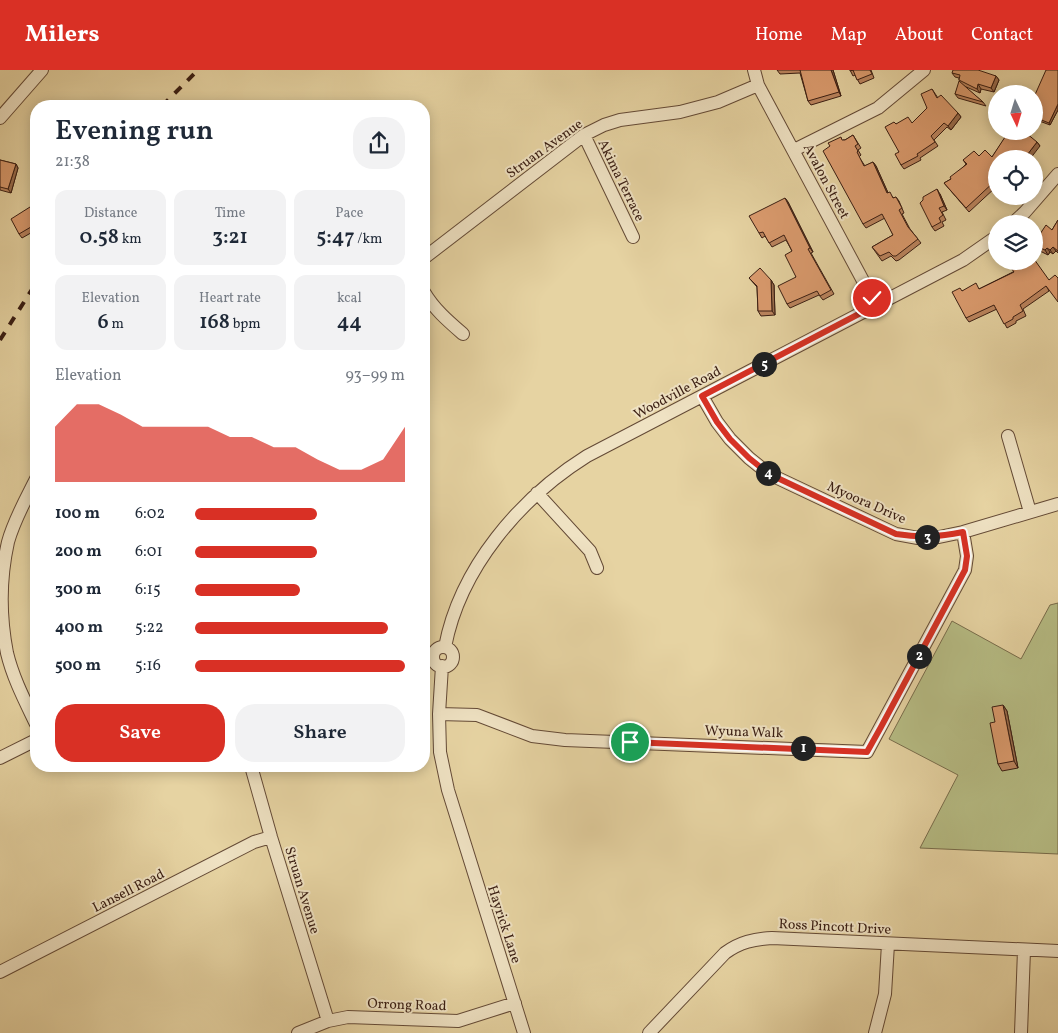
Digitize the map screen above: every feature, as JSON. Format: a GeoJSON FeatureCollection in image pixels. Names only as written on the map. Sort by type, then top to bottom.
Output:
{"type":"FeatureCollection","features":[{"type":"Feature","properties":{"kind":"street"},"geometry":{"type":"LineString","coordinates":[[0,118],[42,70]]}},
{"type":"Feature","properties":{"kind":"street","name":"Avalon Street"},"geometry":{"type":"LineString","coordinates":[[754,70],[758,85],[876,305]]}},
{"type":"Feature","properties":{"kind":"street"},"geometry":{"type":"LineString","coordinates":[[794,150],[878,108],[924,70]]}},
{"type":"Feature","properties":{"kind":"street","name":"Struan Avenue"},"geometry":{"type":"LineString","coordinates":[[430,253],[584,135],[604,125],[620,120],[680,112],[718,102],[758,85]]}},
{"type":"Feature","properties":{"kind":"street","name":"Akima Terrace"},"geometry":{"type":"LineString","coordinates":[[584,135],[633,237]]}},
{"type":"Feature","properties":{"kind":"street"},"geometry":{"type":"LineString","coordinates":[[1022,215],[1058,174]]}},
{"type":"Feature","properties":{"kind":"street","name":"Woodville Road"},"geometry":{"type":"LineString","coordinates":[[446,647],[457,607],[479,564],[492,544],[506,526],[538,493],[571,466],[963,260],[988,243]]}},
{"type":"Feature","properties":{"kind":"street"},"geometry":{"type":"LineString","coordinates":[[430,303],[463,334]]}},
{"type":"Feature","properties":{"kind":"street","name":"Myoora Drive"},"geometry":{"type":"LineString","coordinates":[[702,396],[717,422],[730,439],[769,474],[896,534],[918,538],[939,537],[963,532],[1058,504]]}},
{"type":"Feature","properties":{"kind":"street"},"geometry":{"type":"LineString","coordinates":[[1008,436],[1030,512]]}},
{"type":"Feature","properties":{"kind":"street"},"geometry":{"type":"LineString","coordinates":[[30,491],[20,510],[8,542],[1,587],[0,616],[7,653],[30,711]]}},
{"type":"Feature","properties":{"kind":"street"},"geometry":{"type":"LineString","coordinates":[[538,493],[590,551],[597,568]]}},
{"type":"Feature","properties":{"kind":"street","name":"Wyuna Walk"},"geometry":{"type":"LineString","coordinates":[[439,714],[477,715],[532,736],[565,740],[867,752],[965,570],[967,556],[963,532]]}},
{"type":"Feature","properties":{"kind":"street"},"geometry":{"type":"LineString","coordinates":[[430,653],[438,648],[446,647],[452,652],[453,658],[448,665],[442,666],[430,655]]}},
{"type":"Feature","properties":{"kind":"street"},"geometry":{"type":"LineString","coordinates":[[439,714],[442,666]]}},
{"type":"Feature","properties":{"kind":"street","name":"Hayrick Lane"},"geometry":{"type":"LineString","coordinates":[[439,714],[440,752],[448,790],[524,1033]]}},
{"type":"Feature","properties":{"kind":"street"},"geometry":{"type":"LineString","coordinates":[[0,758],[30,743]]}},
{"type":"Feature","properties":{"kind":"street","name":"Struan Avenue"},"geometry":{"type":"LineString","coordinates":[[253,772],[328,1021]]}},
{"type":"Feature","properties":{"kind":"street","name":"Lansell Road"},"geometry":{"type":"LineString","coordinates":[[0,972],[254,842],[271,837]]}},
{"type":"Feature","properties":{"kind":"street","name":"Ross Pincott Drive"},"geometry":{"type":"LineString","coordinates":[[649,1033],[713,964],[725,953],[750,940],[772,938],[1058,951]]}},
{"type":"Feature","properties":{"kind":"street"},"geometry":{"type":"LineString","coordinates":[[875,1033],[884,994],[888,944]]}},
{"type":"Feature","properties":{"kind":"street"},"geometry":{"type":"LineString","coordinates":[[1021,1033],[1024,950]]}},
{"type":"Feature","properties":{"kind":"street","name":"Orrong Road"},"geometry":{"type":"LineString","coordinates":[[298,1033],[328,1021],[348,1017],[458,1021],[515,1003]]}},
{"type":"Feature","properties":{"kind":"green space"},"geometry":{"type":"Polygon","coordinates":[[[1058,603],[1058,854],[920,848],[958,775],[889,739],[952,621],[1021,659],[1050,605],[1058,603]]]}},
{"type":"Feature","properties":{"kind":"building"},"geometry":{"type":"Polygon","coordinates":[[[800,70],[831,70],[839,92],[808,101],[800,70]]]}},
{"type":"Feature","properties":{"kind":"building"},"geometry":{"type":"Polygon","coordinates":[[[853,70],[870,70],[872,74],[857,80],[853,70]]]}},
{"type":"Feature","properties":{"kind":"building"},"geometry":{"type":"Polygon","coordinates":[[[953,70],[978,70],[996,76],[992,85],[988,85],[988,87],[978,84],[977,89],[959,80],[960,75],[952,73],[953,70]]]}},
{"type":"Feature","properties":{"kind":"building"},"geometry":{"type":"Polygon","coordinates":[[[1046,70],[1058,70],[1058,104],[1049,123],[1043,121],[1043,85],[1039,85],[1046,70]]]}},
{"type":"Feature","properties":{"kind":"building"},"geometry":{"type":"Polygon","coordinates":[[[959,81],[983,102],[955,94],[959,81]]]}},
{"type":"Feature","properties":{"kind":"building"},"geometry":{"type":"Polygon","coordinates":[[[932,89],[937,98],[941,95],[958,113],[948,126],[944,123],[931,136],[935,142],[917,154],[918,156],[901,165],[895,154],[899,152],[885,127],[894,122],[896,124],[908,117],[912,123],[927,108],[921,94],[932,89]]]}},
{"type":"Feature","properties":{"kind":"building"},"geometry":{"type":"Polygon","coordinates":[[[853,135],[858,144],[855,146],[857,152],[864,166],[873,162],[887,193],[890,192],[893,198],[896,197],[902,208],[899,210],[908,227],[918,239],[896,256],[889,252],[880,256],[872,247],[893,235],[882,214],[863,224],[823,151],[830,146],[828,143],[841,137],[842,140],[845,140],[853,135]]]}},
{"type":"Feature","properties":{"kind":"building"},"geometry":{"type":"Polygon","coordinates":[[[1003,140],[1035,140],[1037,142],[1031,150],[997,150],[1003,140]]]}},
{"type":"Feature","properties":{"kind":"building"},"geometry":{"type":"Polygon","coordinates":[[[985,150],[988,153],[988,187],[966,208],[944,183],[967,164],[963,160],[974,151],[979,156],[985,150]]]}},
{"type":"Feature","properties":{"kind":"building"},"geometry":{"type":"Polygon","coordinates":[[[0,160],[16,164],[8,189],[0,187],[0,160]]]}},
{"type":"Feature","properties":{"kind":"building"},"geometry":{"type":"Polygon","coordinates":[[[937,189],[944,206],[939,208],[943,215],[939,218],[941,222],[932,227],[920,203],[923,197],[937,189]]]}},
{"type":"Feature","properties":{"kind":"building"},"geometry":{"type":"Polygon","coordinates":[[[785,198],[810,248],[808,249],[831,290],[820,296],[817,291],[787,304],[778,286],[796,277],[785,255],[792,251],[784,235],[769,243],[763,232],[759,233],[749,216],[785,198]]]}},
{"type":"Feature","properties":{"kind":"building"},"geometry":{"type":"Polygon","coordinates":[[[30,207],[30,228],[19,234],[11,219],[30,207]]]}},
{"type":"Feature","properties":{"kind":"building"},"geometry":{"type":"Polygon","coordinates":[[[1058,220],[1058,251],[1053,247],[1050,250],[1047,248],[1043,249],[1043,230],[1046,225],[1052,230],[1058,220]]]}},
{"type":"Feature","properties":{"kind":"building"},"geometry":{"type":"Polygon","coordinates":[[[760,268],[771,280],[772,311],[758,311],[757,286],[749,278],[760,268]]]}},
{"type":"Feature","properties":{"kind":"building"},"geometry":{"type":"Polygon","coordinates":[[[1013,270],[1042,270],[1049,280],[1055,275],[1058,278],[1058,302],[1046,286],[1020,305],[1023,311],[1004,324],[994,305],[966,318],[952,292],[960,288],[962,291],[976,283],[979,289],[1014,272],[1013,270]]]}},
{"type":"Feature","properties":{"kind":"building"},"geometry":{"type":"Polygon","coordinates":[[[1003,705],[1014,761],[998,764],[990,723],[995,722],[992,707],[1003,705]]]}},
{"type":"Feature","properties":{"kind":"railway"},"geometry":{"type":"LineString","coordinates":[[168,100],[198,70]]}},
{"type":"Feature","properties":{"kind":"railway"},"geometry":{"type":"LineString","coordinates":[[0,340],[30,292]]}},
{"type":"Feature","properties":{"kind":"route"},"geometry":{"type":"LineString","coordinates":[[630,742],[867,752],[881,727],[965,570],[967,556],[963,532],[939,537],[918,538],[896,534],[769,474],[730,439],[717,422],[702,396],[876,305],[872,298]]}}]}
